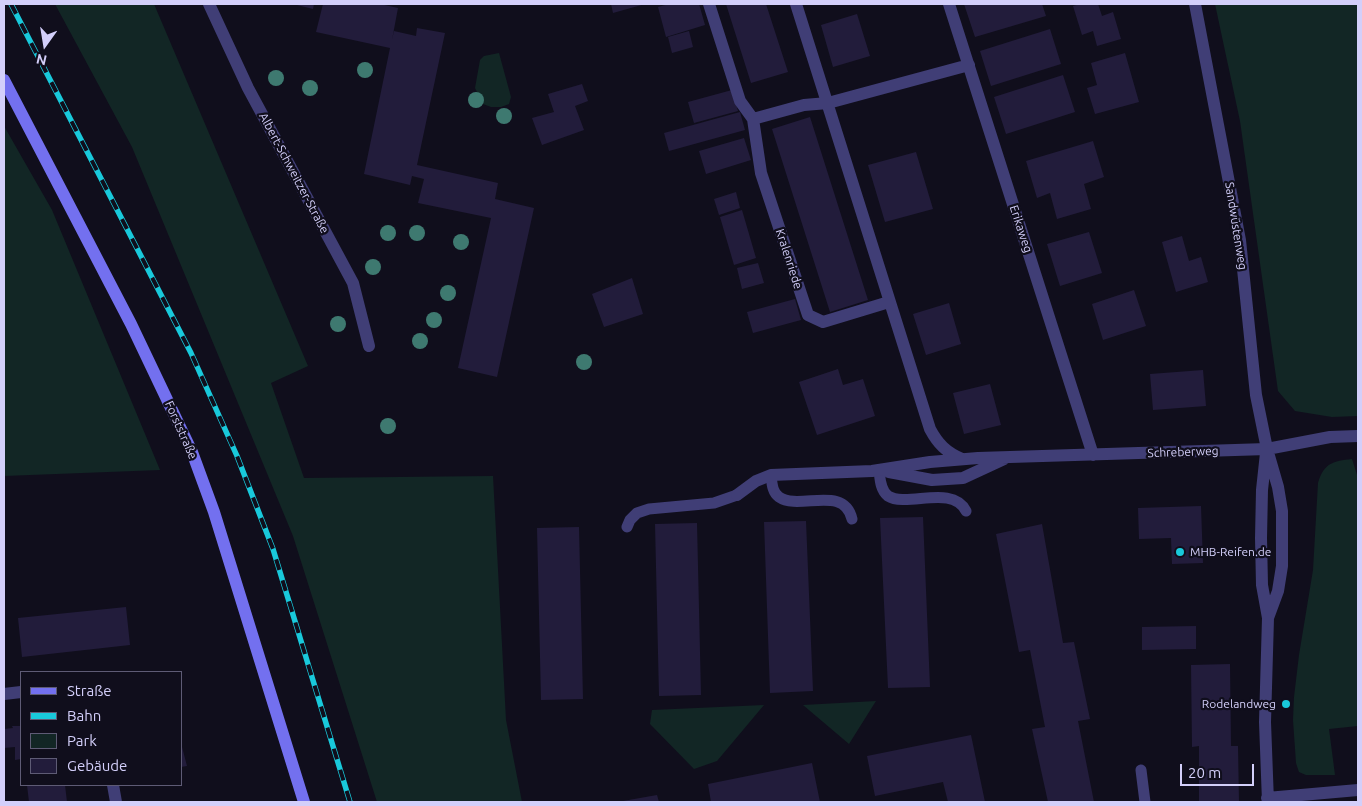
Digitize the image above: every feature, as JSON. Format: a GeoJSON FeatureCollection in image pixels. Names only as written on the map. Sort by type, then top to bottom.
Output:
{"type":"FeatureCollection","features":[{"type":"Feature","properties":{"kind":"main road","name":"Forststraße"},"geometry":{"type":"LineString","coordinates":[[4,80],[131,324],[192,452],[214,512],[304,802]]}},
{"type":"Feature","properties":{"kind":"street","name":"Albert-Schweitzer-Straße"},"geometry":{"type":"LineString","coordinates":[[209,4],[248,88],[353,283],[369,346]]}},
{"type":"Feature","properties":{"kind":"street","name":"Kralenriede"},"geometry":{"type":"LineString","coordinates":[[709,4],[740,101],[753,119],[761,173],[808,314],[823,322],[889,302]]}},
{"type":"Feature","properties":{"kind":"street"},"geometry":{"type":"LineString","coordinates":[[796,4],[930,429],[937,442],[949,453],[965,460]]}},
{"type":"Feature","properties":{"kind":"street","name":"Erikaweg"},"geometry":{"type":"LineString","coordinates":[[949,4],[1092,455]]}},
{"type":"Feature","properties":{"kind":"street","name":"Sandwüstenweg"},"geometry":{"type":"LineString","coordinates":[[1195,4],[1240,240],[1256,395],[1267,449]]}},
{"type":"Feature","properties":{"kind":"street"},"geometry":{"type":"LineString","coordinates":[[753,119],[804,105],[828,103],[969,65]]}},
{"type":"Feature","properties":{"kind":"street","name":"Schreberweg"},"geometry":{"type":"LineString","coordinates":[[737,496],[756,481],[771,475],[879,470],[930,462],[965,460],[1267,449],[1330,437],[1358,436]]}},
{"type":"Feature","properties":{"kind":"street"},"geometry":{"type":"LineString","coordinates":[[1267,449],[1262,490],[1260,538],[1262,585],[1268,618],[1265,722],[1268,800],[1358,790]]}},
{"type":"Feature","properties":{"kind":"street"},"geometry":{"type":"LineString","coordinates":[[1267,449],[1278,487],[1282,511],[1283,539],[1282,566],[1278,591],[1268,618]]}},
{"type":"Feature","properties":{"kind":"street","name":"Schreberweg"},"geometry":{"type":"LineString","coordinates":[[879,470],[932,480],[963,478],[1008,458]]}},
{"type":"Feature","properties":{"kind":"street"},"geometry":{"type":"LineString","coordinates":[[4,694],[20,692]]}},
{"type":"Feature","properties":{"kind":"street"},"geometry":{"type":"LineString","coordinates":[[113,786],[116,802]]}},
{"type":"Feature","properties":{"kind":"lane"},"geometry":{"type":"LineString","coordinates":[[879,470],[882,488],[888,496],[900,498],[953,498],[963,504],[966,511]]}},
{"type":"Feature","properties":{"kind":"lane"},"geometry":{"type":"LineString","coordinates":[[771,475],[772,486],[778,496],[788,500],[832,500],[845,505],[851,512],[852,519]]}},
{"type":"Feature","properties":{"kind":"lane"},"geometry":{"type":"LineString","coordinates":[[627,527],[630,520],[637,513],[649,509],[714,503],[737,496]]}},
{"type":"Feature","properties":{"kind":"lane"},"geometry":{"type":"LineString","coordinates":[[1141,770],[1145,802]]}},
{"type":"Feature","properties":{"kind":"green space"},"geometry":{"type":"Polygon","coordinates":[[[55,4],[154,4],[308,366],[271,383],[304,478],[493,476],[506,720],[522,802],[377,802],[293,536],[132,147],[55,4]]]}},
{"type":"Feature","properties":{"kind":"green space"},"geometry":{"type":"Polygon","coordinates":[[[1215,4],[1358,4],[1358,416],[1332,417],[1295,411],[1278,391],[1240,121],[1215,4]]]}},
{"type":"Feature","properties":{"kind":"green space"},"geometry":{"type":"Polygon","coordinates":[[[499,53],[511,97],[509,104],[501,107],[491,107],[483,104],[475,88],[480,60],[484,56],[499,53]]]}},
{"type":"Feature","properties":{"kind":"green space"},"geometry":{"type":"Polygon","coordinates":[[[4,126],[52,210],[160,470],[4,476],[4,126]]]}},
{"type":"Feature","properties":{"kind":"green space"},"geometry":{"type":"Polygon","coordinates":[[[1352,459],[1358,478],[1358,726],[1329,729],[1335,775],[1306,775],[1299,772],[1296,763],[1293,720],[1299,655],[1313,570],[1318,483],[1323,471],[1330,464],[1352,459]]]}},
{"type":"Feature","properties":{"kind":"green space"},"geometry":{"type":"Polygon","coordinates":[[[876,701],[849,744],[803,705],[876,701]]]}},
{"type":"Feature","properties":{"kind":"green space"},"geometry":{"type":"Polygon","coordinates":[[[764,705],[717,761],[694,769],[650,724],[652,710],[764,705]]]}},
{"type":"Feature","properties":{"kind":"building"},"geometry":{"type":"Polygon","coordinates":[[[293,4],[314,4],[313,9],[293,4]]]}},
{"type":"Feature","properties":{"kind":"building"},"geometry":{"type":"Polygon","coordinates":[[[323,4],[380,4],[398,8],[392,40],[394,31],[416,36],[417,28],[445,33],[417,165],[498,183],[495,199],[534,208],[497,377],[458,368],[491,218],[418,203],[424,179],[412,176],[410,185],[364,174],[390,48],[316,32],[323,4]]]}},
{"type":"Feature","properties":{"kind":"building"},"geometry":{"type":"Polygon","coordinates":[[[611,4],[645,4],[613,13],[611,4]]]}},
{"type":"Feature","properties":{"kind":"building"},"geometry":{"type":"Polygon","coordinates":[[[669,4],[699,4],[705,25],[666,37],[658,7],[669,4]]]}},
{"type":"Feature","properties":{"kind":"building"},"geometry":{"type":"Polygon","coordinates":[[[726,4],[766,4],[788,72],[751,83],[726,4]]]}},
{"type":"Feature","properties":{"kind":"building"},"geometry":{"type":"Polygon","coordinates":[[[964,4],[1042,4],[1046,16],[975,37],[964,4]]]}},
{"type":"Feature","properties":{"kind":"building"},"geometry":{"type":"Polygon","coordinates":[[[1098,4],[1102,16],[1113,12],[1121,39],[1097,46],[1093,31],[1082,35],[1073,6],[1098,4]]]}},
{"type":"Feature","properties":{"kind":"building"},"geometry":{"type":"Polygon","coordinates":[[[857,14],[870,56],[833,67],[821,25],[857,14]]]}},
{"type":"Feature","properties":{"kind":"building"},"geometry":{"type":"Polygon","coordinates":[[[1050,29],[1061,64],[991,86],[980,51],[1050,29]]]}},
{"type":"Feature","properties":{"kind":"building"},"geometry":{"type":"Polygon","coordinates":[[[689,31],[693,47],[672,53],[668,37],[689,31]]]}},
{"type":"Feature","properties":{"kind":"building"},"geometry":{"type":"Polygon","coordinates":[[[1125,53],[1139,102],[1095,114],[1087,88],[1097,85],[1091,63],[1125,53]]]}},
{"type":"Feature","properties":{"kind":"building"},"geometry":{"type":"Polygon","coordinates":[[[1063,75],[1075,112],[1006,134],[994,97],[1063,75]]]}},
{"type":"Feature","properties":{"kind":"building"},"geometry":{"type":"Polygon","coordinates":[[[582,84],[588,101],[575,106],[584,130],[542,145],[532,118],[554,112],[548,94],[582,84]]]}},
{"type":"Feature","properties":{"kind":"building"},"geometry":{"type":"Polygon","coordinates":[[[732,90],[738,111],[694,123],[688,102],[732,90]]]}},
{"type":"Feature","properties":{"kind":"building"},"geometry":{"type":"Polygon","coordinates":[[[740,112],[745,130],[669,151],[664,133],[740,112]]]}},
{"type":"Feature","properties":{"kind":"building"},"geometry":{"type":"Polygon","coordinates":[[[810,117],[868,300],[830,312],[772,129],[810,117]]]}},
{"type":"Feature","properties":{"kind":"building"},"geometry":{"type":"Polygon","coordinates":[[[744,138],[751,160],[706,174],[699,151],[744,138]]]}},
{"type":"Feature","properties":{"kind":"building"},"geometry":{"type":"Polygon","coordinates":[[[1093,141],[1104,177],[1084,184],[1091,209],[1057,219],[1050,193],[1037,198],[1026,161],[1093,141]]]}},
{"type":"Feature","properties":{"kind":"building"},"geometry":{"type":"Polygon","coordinates":[[[916,152],[933,209],[885,222],[868,165],[916,152]]]}},
{"type":"Feature","properties":{"kind":"building"},"geometry":{"type":"Polygon","coordinates":[[[736,192],[740,208],[719,215],[714,199],[736,192]]]}},
{"type":"Feature","properties":{"kind":"building"},"geometry":{"type":"Polygon","coordinates":[[[742,210],[756,258],[734,265],[720,217],[742,210]]]}},
{"type":"Feature","properties":{"kind":"building"},"geometry":{"type":"Polygon","coordinates":[[[1089,232],[1102,273],[1060,286],[1047,244],[1089,232]]]}},
{"type":"Feature","properties":{"kind":"building"},"geometry":{"type":"Polygon","coordinates":[[[1182,236],[1189,261],[1201,257],[1208,282],[1176,292],[1162,242],[1182,236]]]}},
{"type":"Feature","properties":{"kind":"building"},"geometry":{"type":"Polygon","coordinates":[[[758,263],[764,283],[742,289],[737,268],[758,263]]]}},
{"type":"Feature","properties":{"kind":"building"},"geometry":{"type":"Polygon","coordinates":[[[632,278],[643,314],[604,327],[592,294],[632,278]]]}},
{"type":"Feature","properties":{"kind":"building"},"geometry":{"type":"Polygon","coordinates":[[[1134,290],[1146,326],[1103,340],[1092,304],[1134,290]]]}},
{"type":"Feature","properties":{"kind":"building"},"geometry":{"type":"Polygon","coordinates":[[[795,299],[801,320],[753,333],[747,312],[795,299]]]}},
{"type":"Feature","properties":{"kind":"building"},"geometry":{"type":"Polygon","coordinates":[[[949,303],[961,344],[926,355],[913,314],[949,303]]]}},
{"type":"Feature","properties":{"kind":"building"},"geometry":{"type":"Polygon","coordinates":[[[838,369],[843,385],[863,379],[875,416],[817,435],[799,382],[838,369]]]}},
{"type":"Feature","properties":{"kind":"building"},"geometry":{"type":"Polygon","coordinates":[[[1203,370],[1206,406],[1153,410],[1150,374],[1203,370]]]}},
{"type":"Feature","properties":{"kind":"building"},"geometry":{"type":"Polygon","coordinates":[[[990,384],[1001,425],[964,434],[953,393],[990,384]]]}},
{"type":"Feature","properties":{"kind":"building"},"geometry":{"type":"Polygon","coordinates":[[[1201,506],[1203,563],[1172,564],[1171,538],[1139,539],[1138,508],[1201,506]]]}},
{"type":"Feature","properties":{"kind":"building"},"geometry":{"type":"Polygon","coordinates":[[[923,517],[930,687],[888,688],[880,518],[923,517]]]}},
{"type":"Feature","properties":{"kind":"building"},"geometry":{"type":"Polygon","coordinates":[[[806,521],[813,691],[770,693],[764,522],[806,521]]]}},
{"type":"Feature","properties":{"kind":"building"},"geometry":{"type":"Polygon","coordinates":[[[697,523],[701,695],[659,696],[655,524],[697,523]]]}},
{"type":"Feature","properties":{"kind":"building"},"geometry":{"type":"Polygon","coordinates":[[[1042,524],[1063,643],[1074,642],[1090,719],[1078,721],[1094,802],[1048,802],[1032,729],[1045,727],[1030,650],[1019,652],[996,534],[1042,524]]]}},
{"type":"Feature","properties":{"kind":"building"},"geometry":{"type":"Polygon","coordinates":[[[579,527],[583,699],[541,700],[537,528],[579,527]]]}},
{"type":"Feature","properties":{"kind":"building"},"geometry":{"type":"Polygon","coordinates":[[[126,607],[130,645],[22,657],[18,618],[126,607]]]}},
{"type":"Feature","properties":{"kind":"building"},"geometry":{"type":"Polygon","coordinates":[[[1196,626],[1196,649],[1142,650],[1142,627],[1196,626]]]}},
{"type":"Feature","properties":{"kind":"building"},"geometry":{"type":"Polygon","coordinates":[[[1230,664],[1231,746],[1238,746],[1239,802],[1199,802],[1199,746],[1192,747],[1191,665],[1230,664]]]}},
{"type":"Feature","properties":{"kind":"building"},"geometry":{"type":"Polygon","coordinates":[[[12,726],[20,726],[20,759],[15,760],[15,747],[4,748],[4,729],[13,728],[12,726]]]}},
{"type":"Feature","properties":{"kind":"building"},"geometry":{"type":"Polygon","coordinates":[[[971,735],[985,802],[948,802],[943,782],[875,796],[867,756],[971,735]]]}},
{"type":"Feature","properties":{"kind":"building"},"geometry":{"type":"Polygon","coordinates":[[[182,747],[187,766],[182,767],[182,747]]]}},
{"type":"Feature","properties":{"kind":"building"},"geometry":{"type":"Polygon","coordinates":[[[812,763],[820,802],[711,802],[708,784],[812,763]]]}},
{"type":"Feature","properties":{"kind":"building"},"geometry":{"type":"Polygon","coordinates":[[[27,786],[65,786],[67,802],[29,802],[27,786]]]}},
{"type":"Feature","properties":{"kind":"building"},"geometry":{"type":"Polygon","coordinates":[[[657,795],[659,802],[623,802],[623,801],[657,795]]]}},
{"type":"Feature","properties":{"kind":"railway"},"geometry":{"type":"LineString","coordinates":[[11,4],[191,353],[237,456],[273,549],[350,802]]}},
{"type":"Feature","properties":{"kind":"place","name":"MHB-Reifen.de"},"geometry":{"type":"Point","coordinates":[1180,552]}},
{"type":"Feature","properties":{"kind":"place","name":"Rodelandweg"},"geometry":{"type":"Point","coordinates":[1286,704]}}]}
